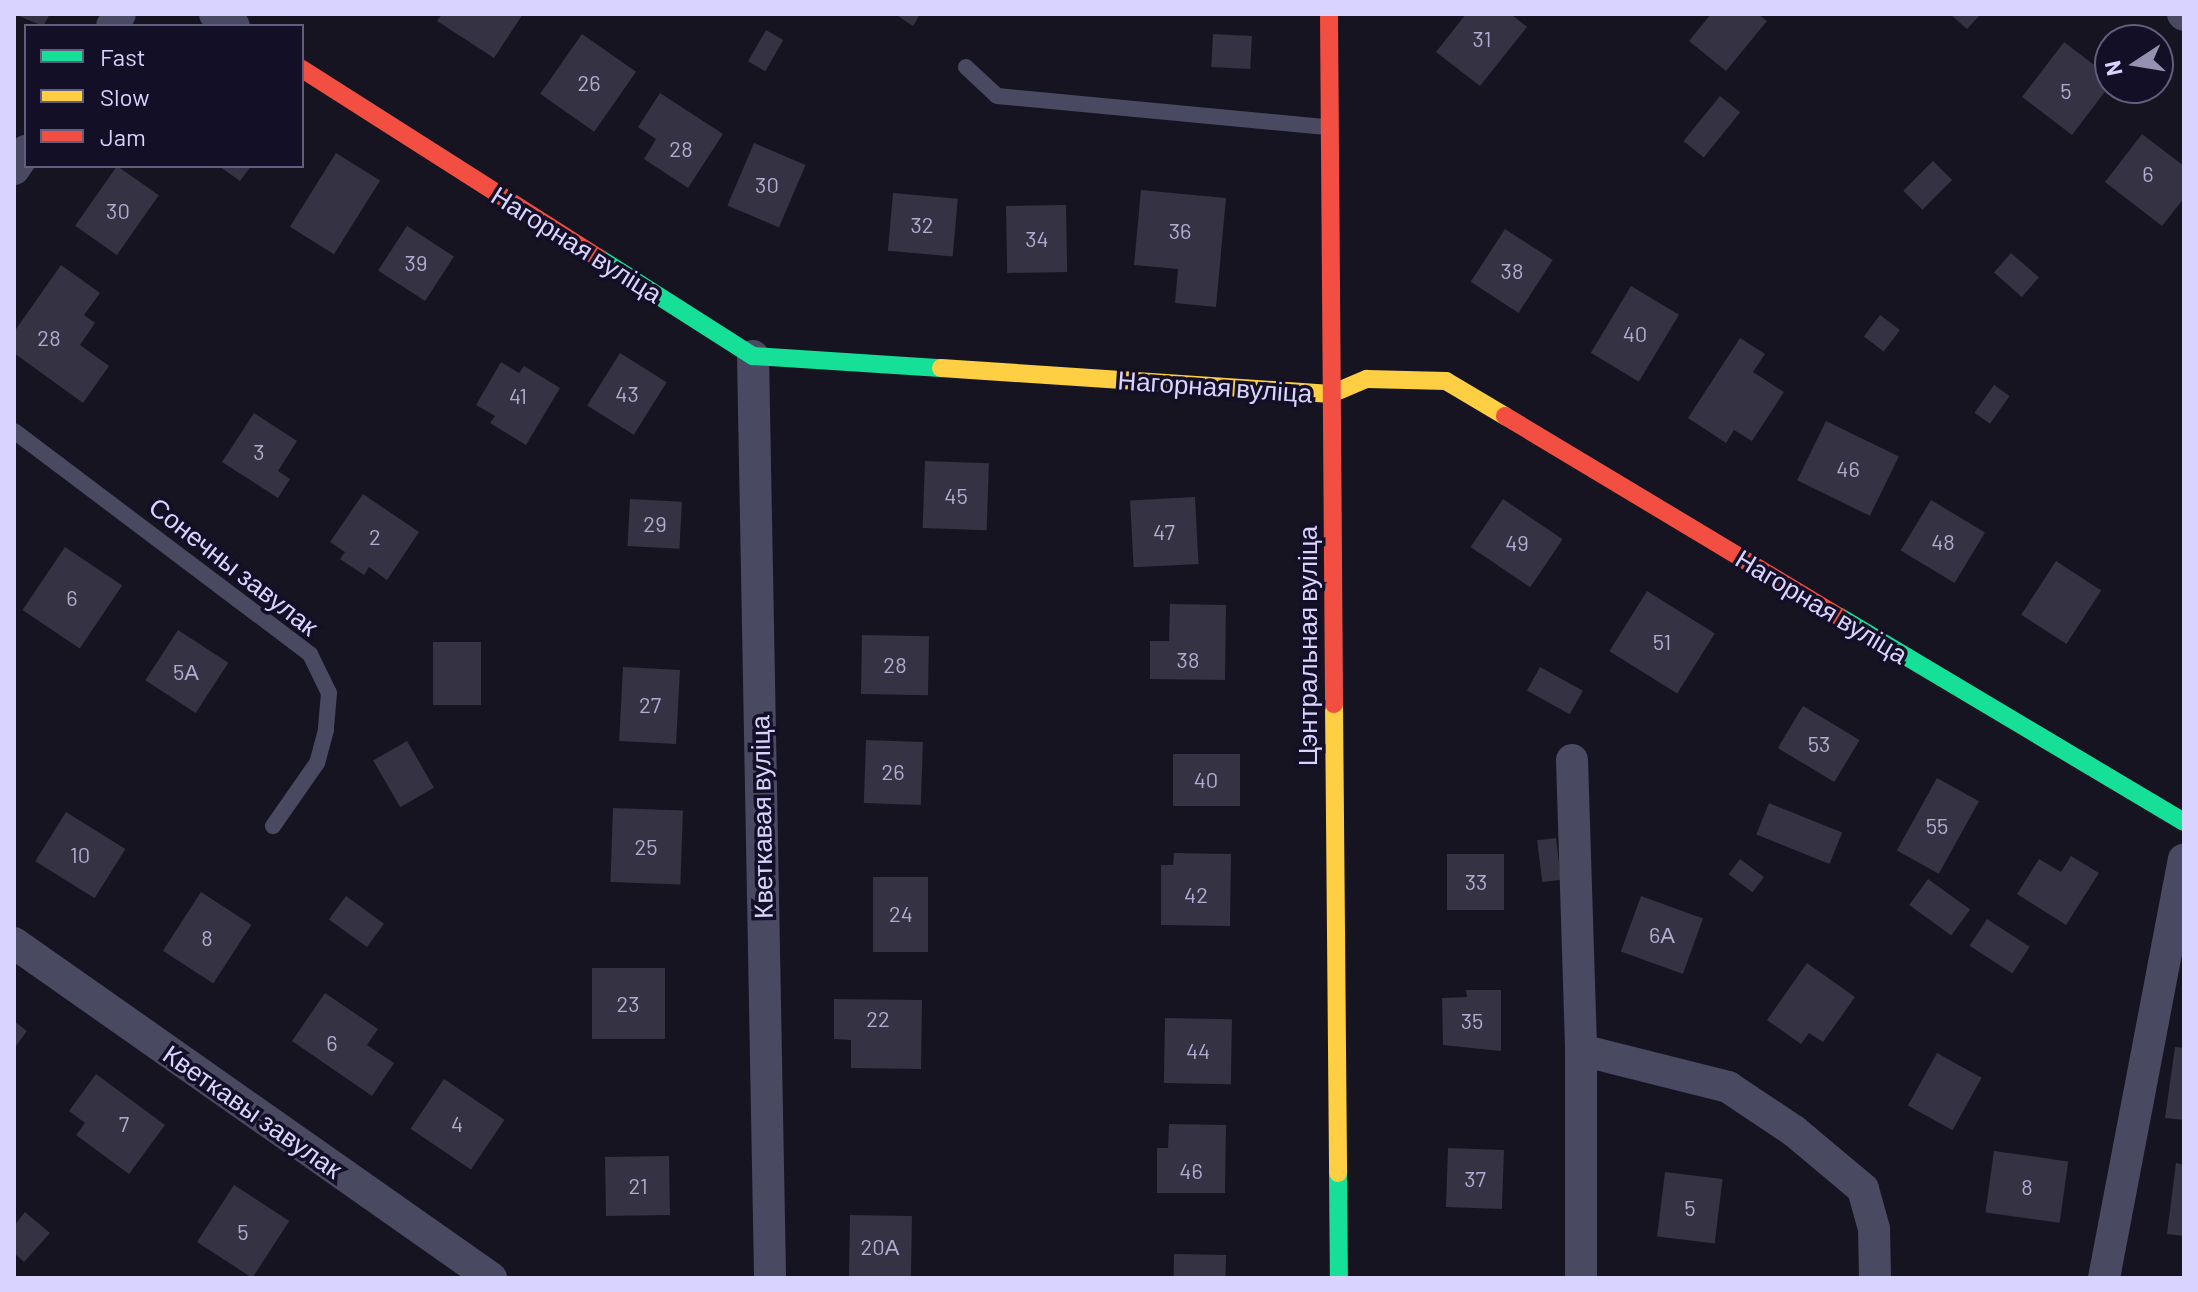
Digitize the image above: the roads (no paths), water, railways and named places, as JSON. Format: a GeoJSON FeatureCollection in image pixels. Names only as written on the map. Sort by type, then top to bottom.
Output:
{"type":"FeatureCollection","features":[{"type":"Feature","properties":{"kind":"street","name":"Цэнтральная вуліца"},"geometry":{"type":"LineString","coordinates":[[1329,14],[1327,127],[1339,1278]]}},
{"type":"Feature","properties":{"kind":"street","name":"Нагорная вуліца"},"geometry":{"type":"LineString","coordinates":[[304,70],[753,356],[1331,394],[1367,379],[1446,381],[2184,822]]}},
{"type":"Feature","properties":{"kind":"street","name":"Кветкавая вуліца"},"geometry":{"type":"LineString","coordinates":[[753,356],[770,1278]]}},
{"type":"Feature","properties":{"kind":"street"},"geometry":{"type":"LineString","coordinates":[[1572,760],[1581,1050],[1581,1278]]}},
{"type":"Feature","properties":{"kind":"street"},"geometry":{"type":"LineString","coordinates":[[2104,1278],[2184,860]]}},
{"type":"Feature","properties":{"kind":"street","name":"Кветкавы завулак"},"geometry":{"type":"LineString","coordinates":[[14,943],[491,1278]]}},
{"type":"Feature","properties":{"kind":"street"},"geometry":{"type":"LineString","coordinates":[[1581,1050],[1728,1087],[1794,1131],[1863,1189],[1874,1229],[1875,1278]]}},
{"type":"Feature","properties":{"kind":"lane"},"geometry":{"type":"LineString","coordinates":[[966,67],[997,96],[1327,127]]}},
{"type":"Feature","properties":{"kind":"lane","name":"Сонечны завулак"},"geometry":{"type":"LineString","coordinates":[[14,431],[310,654],[329,693],[326,730],[317,763],[273,826]]}}]}
